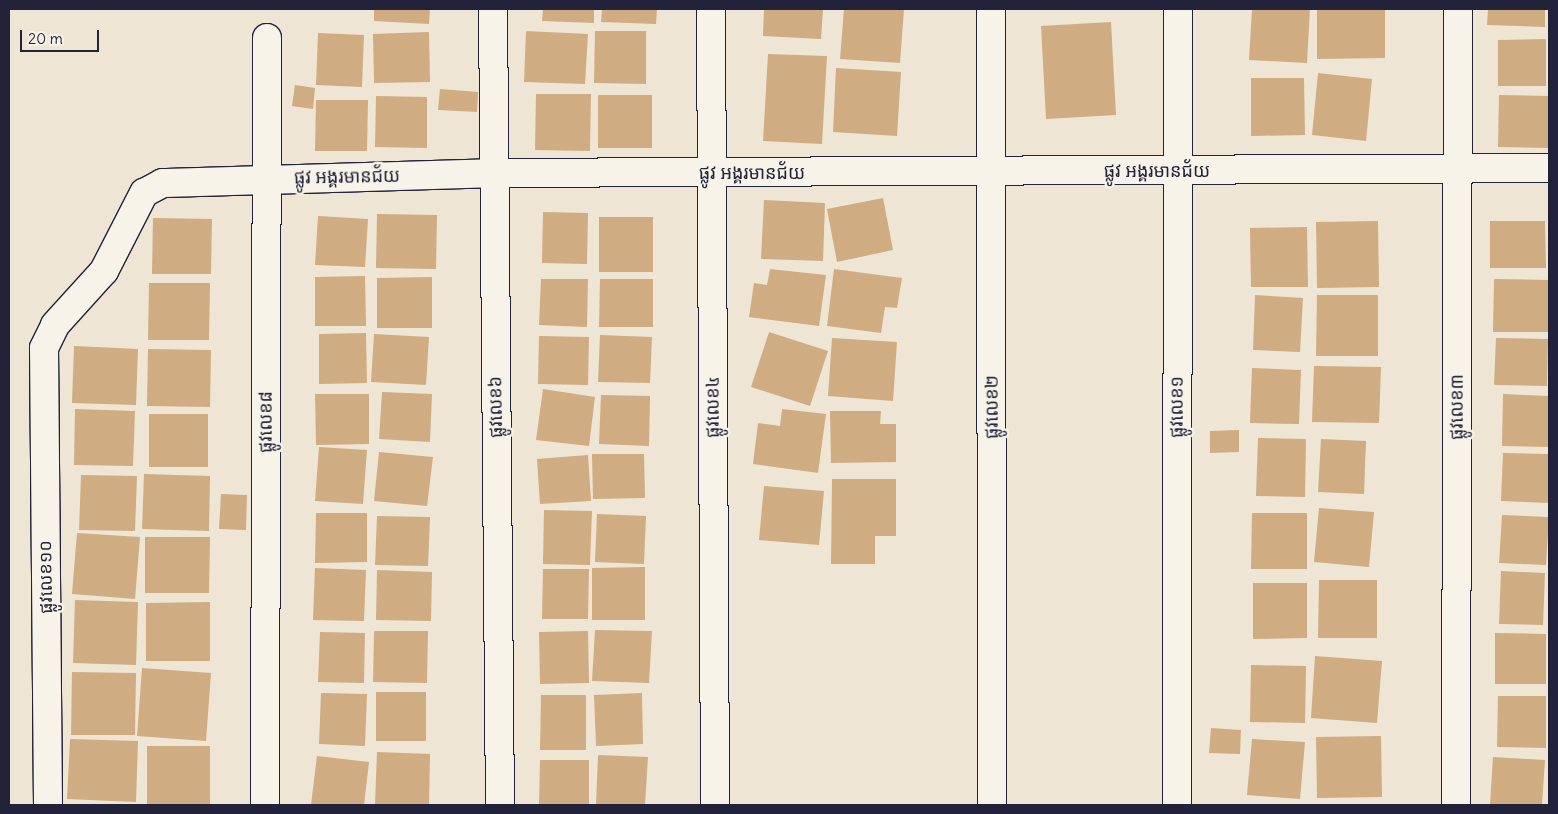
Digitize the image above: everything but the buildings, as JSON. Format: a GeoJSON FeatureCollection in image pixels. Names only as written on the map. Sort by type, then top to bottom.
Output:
{"type":"FeatureCollection","features":[{"type":"Feature","properties":{"kind":"street","name":"ផ្លូវលេខ៦"},"geometry":{"type":"LineString","coordinates":[[493,9],[500,805]]}},
{"type":"Feature","properties":{"kind":"street","name":"ផ្លូវលេខ៤"},"geometry":{"type":"LineString","coordinates":[[711,9],[715,805]]}},
{"type":"Feature","properties":{"kind":"street","name":"ផ្លូវលេខ២"},"geometry":{"type":"LineString","coordinates":[[991,9],[992,805]]}},
{"type":"Feature","properties":{"kind":"street","name":"ផ្លូវលេខ១"},"geometry":{"type":"LineString","coordinates":[[1177,805],[1178,9]]}},
{"type":"Feature","properties":{"kind":"street","name":"ផ្លូវលេខ៣"},"geometry":{"type":"LineString","coordinates":[[1456,805],[1458,9]]}},
{"type":"Feature","properties":{"kind":"street","name":"ផ្លូវលេខ៨"},"geometry":{"type":"LineString","coordinates":[[266,805],[267,38]]}},
{"type":"Feature","properties":{"kind":"street","name":"ផ្លូវ អង្គរមានជ័យ"},"geometry":{"type":"LineString","coordinates":[[44,348],[55,325],[104,271],[144,192],[163,183],[266,178],[493,174],[1549,168]]}},
{"type":"Feature","properties":{"kind":"street","name":"ផ្លូវលេខ១០"},"geometry":{"type":"LineString","coordinates":[[44,348],[48,805]]}}]}
